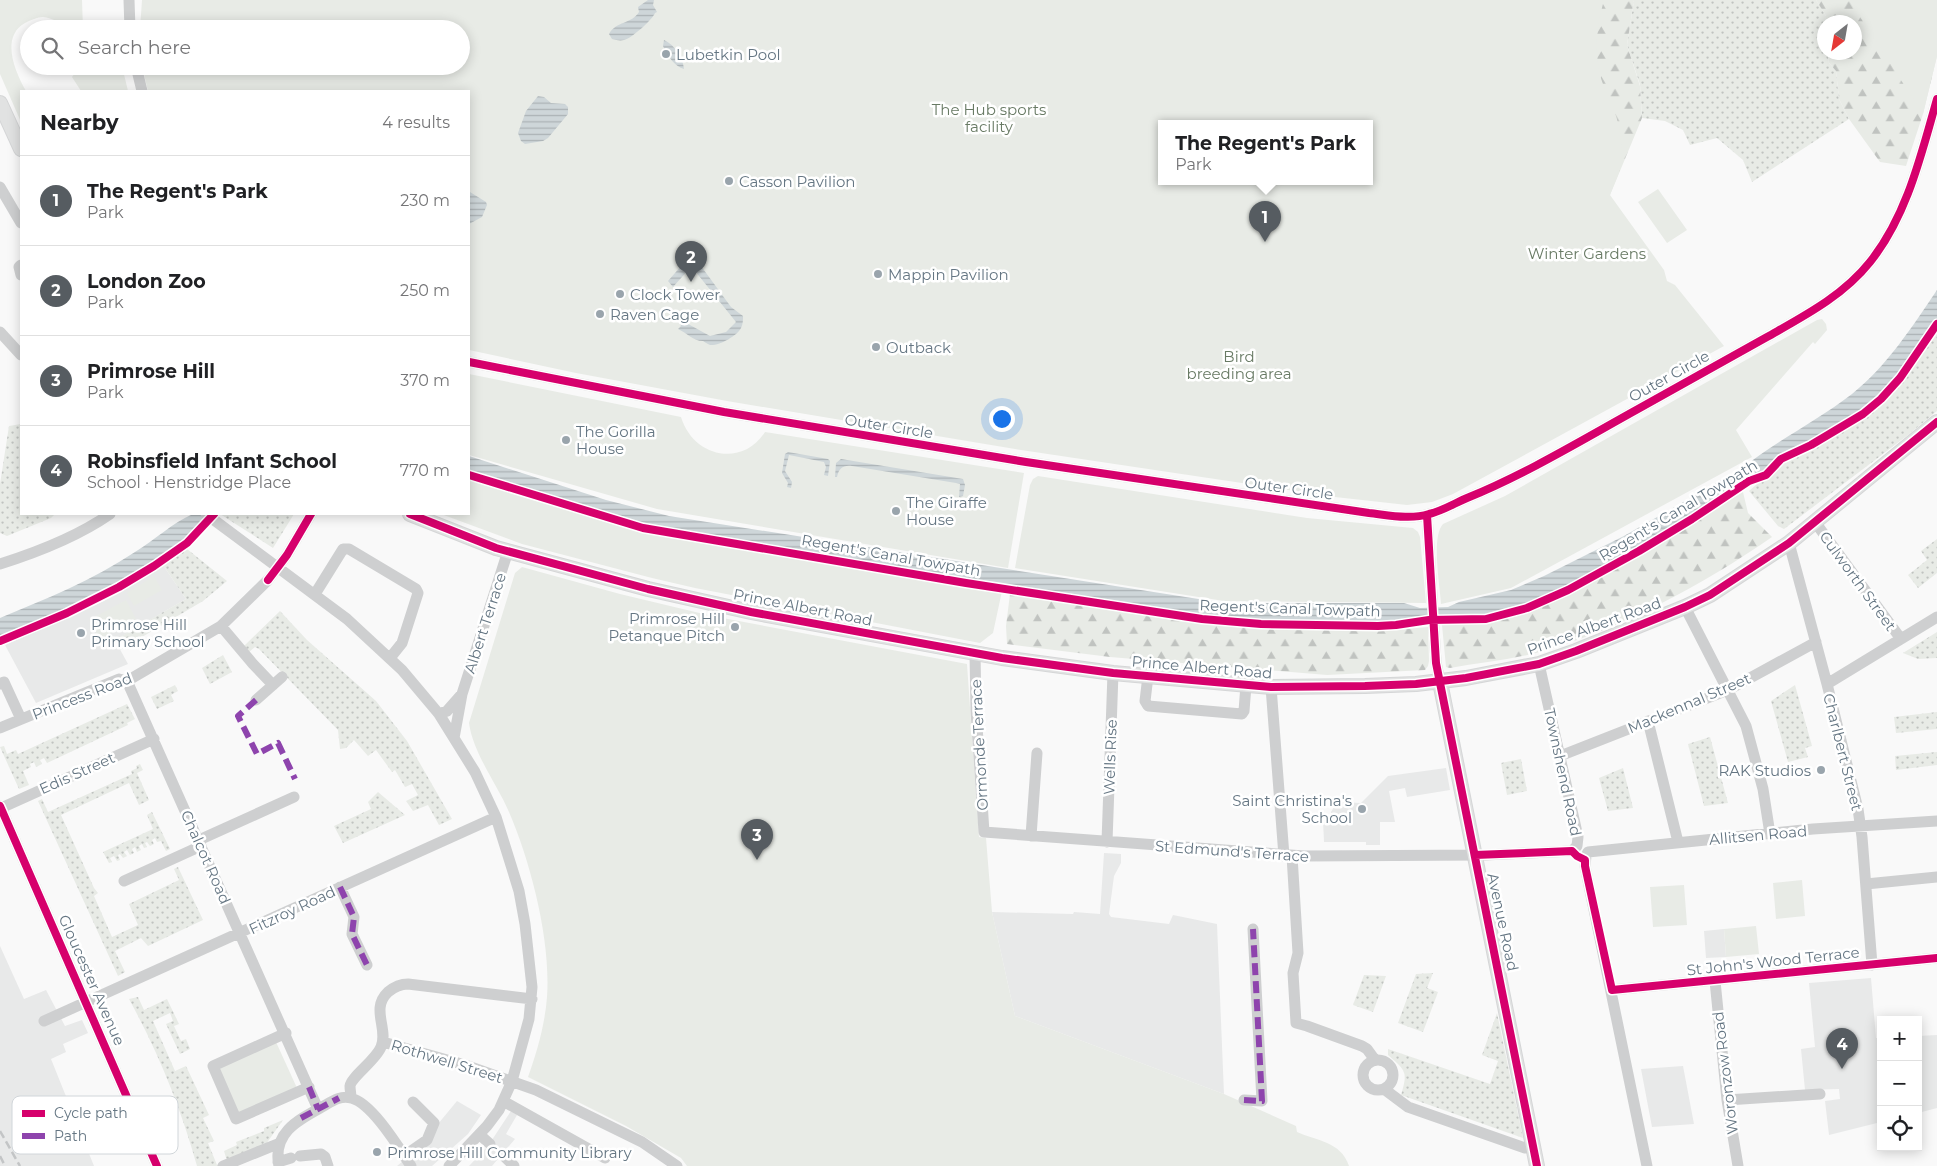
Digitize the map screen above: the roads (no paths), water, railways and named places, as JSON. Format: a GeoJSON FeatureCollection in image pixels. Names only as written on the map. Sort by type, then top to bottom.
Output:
{"type":"FeatureCollection","features":[{"type":"Feature","properties":{"kind":"main road"},"geometry":{"type":"LineString","coordinates":[[0,103],[20,147]]}},
{"type":"Feature","properties":{"kind":"main road","name":"Prince Albert Road"},"geometry":{"type":"LineString","coordinates":[[412,515],[508,551],[699,601],[1042,664],[1113,673],[1246,685],[1365,686],[1440,682],[1539,664],[1685,607],[1729,583],[1789,543],[1937,422]]}},
{"type":"Feature","properties":{"kind":"main road","name":"Avenue Road"},"geometry":{"type":"LineString","coordinates":[[1440,682],[1537,1166]]}},
{"type":"Feature","properties":{"kind":"street"},"geometry":{"type":"LineString","coordinates":[[129,0],[130,20]]}},
{"type":"Feature","properties":{"kind":"street"},"geometry":{"type":"LineString","coordinates":[[138,75],[142,90]]}},
{"type":"Feature","properties":{"kind":"street","name":"Outer Circle"},"geometry":{"type":"LineString","coordinates":[[470,362],[694,407],[1026,462],[1369,513],[1407,517],[1427,515],[1499,485],[1752,346],[1814,310],[1853,281],[1870,263],[1884,243],[1896,220],[1912,181],[1937,99]]}},
{"type":"Feature","properties":{"kind":"street"},"geometry":{"type":"LineString","coordinates":[[0,187],[20,221]]}},
{"type":"Feature","properties":{"kind":"street"},"geometry":{"type":"LineString","coordinates":[[0,332],[20,353]]}},
{"type":"Feature","properties":{"kind":"street"},"geometry":{"type":"LineString","coordinates":[[0,564],[55,543],[93,525],[108,515]]}},
{"type":"Feature","properties":{"kind":"street","name":"Princess Road"},"geometry":{"type":"LineString","coordinates":[[0,728],[119,678],[128,681],[221,626],[253,597],[278,567],[310,515]]}},
{"type":"Feature","properties":{"kind":"street","name":"Avenue Road"},"geometry":{"type":"LineString","coordinates":[[1427,515],[1436,655],[1440,682]]}},
{"type":"Feature","properties":{"kind":"street"},"geometry":{"type":"LineString","coordinates":[[209,516],[315,594],[365,634],[390,658],[439,714],[475,772],[496,817],[519,891],[532,975],[532,998],[524,1040],[512,1081],[503,1101],[492,1121],[449,1166]]}},
{"type":"Feature","properties":{"kind":"street","name":"Culworth Street"},"geometry":{"type":"LineString","coordinates":[[1815,522],[1901,639]]}},
{"type":"Feature","properties":{"kind":"street","name":"Charlbert Street"},"geometry":{"type":"LineString","coordinates":[[1789,543],[1827,684],[1861,825],[1872,965]]}},
{"type":"Feature","properties":{"kind":"street"},"geometry":{"type":"LineString","coordinates":[[315,594],[343,549],[348,549],[416,589],[418,593],[402,643],[390,658]]}},
{"type":"Feature","properties":{"kind":"street","name":"Albert Terrace"},"geometry":{"type":"LineString","coordinates":[[454,738],[462,694],[508,551]]}},
{"type":"Feature","properties":{"kind":"street"},"geometry":{"type":"LineString","coordinates":[[1685,607],[1746,726],[1763,790],[1770,834]]}},
{"type":"Feature","properties":{"kind":"street"},"geometry":{"type":"LineString","coordinates":[[1827,684],[1937,617]]}},
{"type":"Feature","properties":{"kind":"street"},"geometry":{"type":"LineString","coordinates":[[221,626],[253,664],[277,681],[256,700]]}},
{"type":"Feature","properties":{"kind":"street","name":"Mackennal Street"},"geometry":{"type":"LineString","coordinates":[[1560,756],[1728,690],[1816,642]]}},
{"type":"Feature","properties":{"kind":"street","name":"Ormonde Terrace"},"geometry":{"type":"LineString","coordinates":[[976,653],[976,712],[984,832],[989,832]]}},
{"type":"Feature","properties":{"kind":"street","name":"Townshend Road"},"geometry":{"type":"LineString","coordinates":[[1474,855],[1572,851],[1577,846],[1578,837],[1539,664]]}},
{"type":"Feature","properties":{"kind":"street","name":"Wells Rise"},"geometry":{"type":"LineString","coordinates":[[1107,842],[1113,673]]}},
{"type":"Feature","properties":{"kind":"street"},"geometry":{"type":"LineString","coordinates":[[1148,676],[1145,700],[1148,706],[1242,714],[1244,711],[1246,685]]}},
{"type":"Feature","properties":{"kind":"street","name":"Chalcot Road"},"geometry":{"type":"LineString","coordinates":[[128,681],[286,1033],[318,1109]]}},
{"type":"Feature","properties":{"kind":"street"},"geometry":{"type":"LineString","coordinates":[[0,684],[4,682],[21,719]]}},
{"type":"Feature","properties":{"kind":"street"},"geometry":{"type":"LineString","coordinates":[[1271,686],[1298,953],[1293,973],[1296,1023],[1362,1046],[1366,1048],[1375,1060]]}},
{"type":"Feature","properties":{"kind":"street","name":"Albert Terrace"},"geometry":{"type":"LineString","coordinates":[[439,714],[445,713],[462,694]]}},
{"type":"Feature","properties":{"kind":"street"},"geometry":{"type":"LineString","coordinates":[[1648,721],[1678,842]]}},
{"type":"Feature","properties":{"kind":"street","name":"Edis Street"},"geometry":{"type":"LineString","coordinates":[[0,807],[154,739]]}},
{"type":"Feature","properties":{"kind":"street"},"geometry":{"type":"LineString","coordinates":[[1031,836],[1037,753]]}},
{"type":"Feature","properties":{"kind":"street"},"geometry":{"type":"LineString","coordinates":[[124,881],[294,797]]}},
{"type":"Feature","properties":{"kind":"street","name":"Gloucester Avenue"},"geometry":{"type":"LineString","coordinates":[[0,807],[127,1096]]}},
{"type":"Feature","properties":{"kind":"street","name":"Fitzroy Road"},"geometry":{"type":"LineString","coordinates":[[44,1021],[496,817]]}},
{"type":"Feature","properties":{"kind":"street","name":"Allitsen Road"},"geometry":{"type":"LineString","coordinates":[[1612,990],[1585,866],[1588,852],[1861,825],[1937,821]]}},
{"type":"Feature","properties":{"kind":"street","name":"St Edmund's Terrace"},"geometry":{"type":"LineString","coordinates":[[989,832],[1288,856],[1474,855]]}},
{"type":"Feature","properties":{"kind":"street"},"geometry":{"type":"LineString","coordinates":[[1866,884],[1937,877]]}},
{"type":"Feature","properties":{"kind":"street"},"geometry":{"type":"LineString","coordinates":[[340,887],[354,917],[352,934],[367,966]]}},
{"type":"Feature","properties":{"kind":"street"},"geometry":{"type":"LineString","coordinates":[[1244,1100],[1262,1101],[1253,929]]}},
{"type":"Feature","properties":{"kind":"street","name":"St John's Wood Terrace"},"geometry":{"type":"LineString","coordinates":[[1612,990],[1937,958]]}},
{"type":"Feature","properties":{"kind":"street","name":"Woronzow Road"},"geometry":{"type":"LineString","coordinates":[[1715,980],[1727,1100],[1738,1166]]}},
{"type":"Feature","properties":{"kind":"street"},"geometry":{"type":"LineString","coordinates":[[351,1098],[350,1087],[352,1080],[374,1059],[383,1042],[379,1011],[380,1003],[386,994],[396,986],[408,984],[532,998]]}},
{"type":"Feature","properties":{"kind":"street"},"geometry":{"type":"LineString","coordinates":[[1612,990],[1648,1166]]}},
{"type":"Feature","properties":{"kind":"street"},"geometry":{"type":"LineString","coordinates":[[286,1033],[212,1066],[236,1119],[309,1087]]}},
{"type":"Feature","properties":{"kind":"street","name":"Rothwell Street"},"geometry":{"type":"LineString","coordinates":[[383,1042],[465,1065],[556,1099],[642,1142],[677,1166]]}},
{"type":"Feature","properties":{"kind":"street"},"geometry":{"type":"LineString","coordinates":[[1375,1060],[1385,1062],[1392,1069],[1393,1078],[1384,1089],[1376,1090],[1369,1088],[1363,1080],[1364,1070],[1370,1062],[1375,1060]]}},
{"type":"Feature","properties":{"kind":"street"},"geometry":{"type":"LineString","coordinates":[[1384,1089],[1408,1107],[1525,1148],[1533,1147]]}},
{"type":"Feature","properties":{"kind":"street"},"geometry":{"type":"LineString","coordinates":[[1727,1100],[1820,1094]]}},
{"type":"Feature","properties":{"kind":"street"},"geometry":{"type":"LineString","coordinates":[[328,1166],[325,1157],[320,1154],[295,1157],[279,1164],[277,1149],[289,1129],[300,1118],[338,1098],[351,1098],[364,1105],[385,1128],[411,1166]]}},
{"type":"Feature","properties":{"kind":"street"},"geometry":{"type":"LineString","coordinates":[[503,1101],[604,1158]]}},
{"type":"Feature","properties":{"kind":"street"},"geometry":{"type":"LineString","coordinates":[[404,1156],[427,1140],[434,1123],[413,1102]]}},
{"type":"Feature","properties":{"kind":"street"},"geometry":{"type":"LineString","coordinates":[[480,1135],[490,1144]]}},
{"type":"Feature","properties":{"kind":"street"},"geometry":{"type":"LineString","coordinates":[[223,1166],[280,1143]]}},
{"type":"Feature","properties":{"kind":"street","name":"Gloucester Avenue"},"geometry":{"type":"LineString","coordinates":[[152,1154],[157,1166]]}},
{"type":"Feature","properties":{"kind":"street"},"geometry":{"type":"LineString","coordinates":[[502,1154],[514,1166]]}},
{"type":"Feature","properties":{"kind":"railway"},"geometry":{"type":"LineString","coordinates":[[0,1131],[12,1152]]}},
{"type":"Feature","properties":{"kind":"railway"},"geometry":{"type":"LineString","coordinates":[[13,1154],[20,1166]]}},
{"type":"Feature","properties":{"kind":"railway"},"geometry":{"type":"LineString","coordinates":[[0,1156],[5,1166]]}},
{"type":"Feature","properties":{"kind":"place","name":"Lubetkin Pool"},"geometry":{"type":"Point","coordinates":[666,54]}},
{"type":"Feature","properties":{"kind":"place","name":"Casson Pavilion"},"geometry":{"type":"Point","coordinates":[729,181]}},
{"type":"Feature","properties":{"kind":"place","name":"The Regent's Park"},"geometry":{"type":"Point","coordinates":[1265,242]}},
{"type":"Feature","properties":{"kind":"place","name":"Mappin Pavilion"},"geometry":{"type":"Point","coordinates":[878,274]}},
{"type":"Feature","properties":{"kind":"place","name":"London Zoo"},"geometry":{"type":"Point","coordinates":[691,282]}},
{"type":"Feature","properties":{"kind":"place","name":"Clock Tower"},"geometry":{"type":"Point","coordinates":[620,294]}},
{"type":"Feature","properties":{"kind":"place","name":"Raven Cage"},"geometry":{"type":"Point","coordinates":[600,314]}},
{"type":"Feature","properties":{"kind":"place","name":"Outback"},"geometry":{"type":"Point","coordinates":[876,347]}},
{"type":"Feature","properties":{"kind":"place","name":"The Gorilla House"},"geometry":{"type":"Point","coordinates":[566,440]}},
{"type":"Feature","properties":{"kind":"place","name":"The Giraffe House"},"geometry":{"type":"Point","coordinates":[896,511]}},
{"type":"Feature","properties":{"kind":"place","name":"Primrose Hill Petanque Pitch"},"geometry":{"type":"Point","coordinates":[735,627]}},
{"type":"Feature","properties":{"kind":"place","name":"Primrose Hill Primary School"},"geometry":{"type":"Point","coordinates":[81,633]}},
{"type":"Feature","properties":{"kind":"place","name":"RAK Studios"},"geometry":{"type":"Point","coordinates":[1821,770]}},
{"type":"Feature","properties":{"kind":"place","name":"Saint Christina's School"},"geometry":{"type":"Point","coordinates":[1362,809]}},
{"type":"Feature","properties":{"kind":"place","name":"Primrose Hill"},"geometry":{"type":"Point","coordinates":[757,860]}},
{"type":"Feature","properties":{"kind":"place","name":"Robinsfield Infant School"},"geometry":{"type":"Point","coordinates":[1842,1069]}},
{"type":"Feature","properties":{"kind":"place","name":"Primrose Hill Community Library"},"geometry":{"type":"Point","coordinates":[377,1152]}},
{"type":"Feature","properties":{"kind":"park label","name":"The Hub sports facility"},"geometry":{"type":"Point","coordinates":[989,118]}},
{"type":"Feature","properties":{"kind":"park label","name":"Winter Gardens"},"geometry":{"type":"Point","coordinates":[1587,253]}},
{"type":"Feature","properties":{"kind":"park label","name":"Bird breeding area"},"geometry":{"type":"Point","coordinates":[1239,364]}}]}
